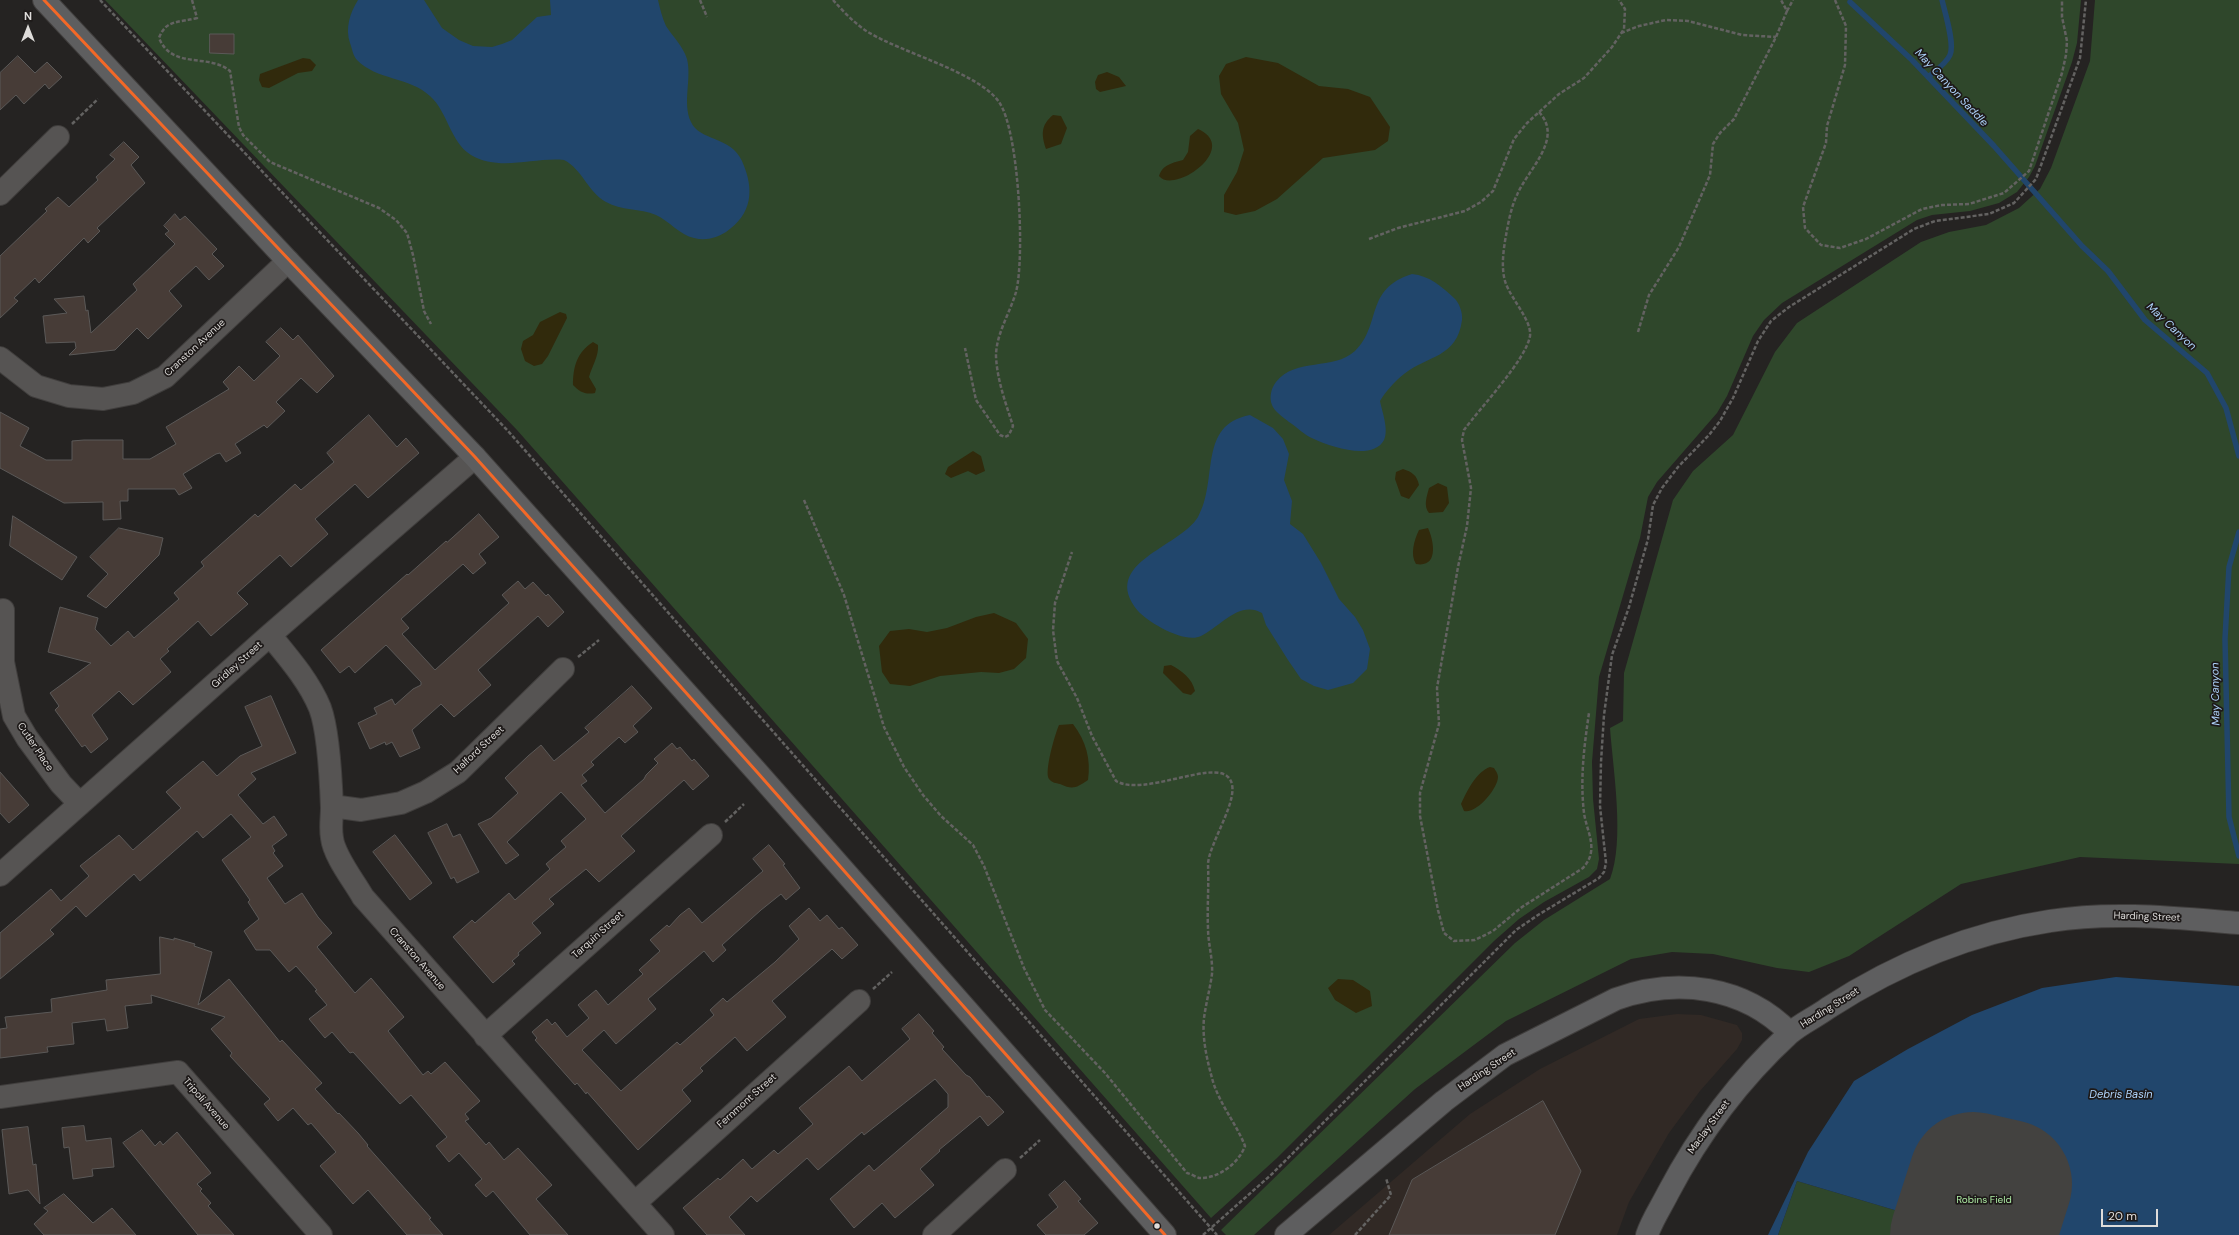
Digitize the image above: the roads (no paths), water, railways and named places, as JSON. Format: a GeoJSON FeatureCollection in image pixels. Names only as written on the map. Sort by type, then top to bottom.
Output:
{"type":"FeatureCollection","features":[{"type":"Feature","properties":{"kind":"street"},"geometry":{"type":"LineString","coordinates":[[47,1],[288,261],[475,457],[757,772],[1165,1235]]}},
{"type":"Feature","properties":{"kind":"street"},"geometry":{"type":"LineString","coordinates":[[0,194],[58,137]]}},
{"type":"Feature","properties":{"kind":"street","name":"Cranston Avenue"},"geometry":{"type":"LineString","coordinates":[[0,358],[36,386],[69,396],[103,399],[133,393],[165,377],[288,261]]}},
{"type":"Feature","properties":{"kind":"street","name":"Gridley Street"},"geometry":{"type":"LineString","coordinates":[[0,875],[270,635],[475,457]]}},
{"type":"Feature","properties":{"kind":"street","name":"Cutler Place"},"geometry":{"type":"LineString","coordinates":[[3,610],[3,662],[14,716],[27,738],[61,784],[80,804]]}},
{"type":"Feature","properties":{"kind":"street","name":"Cranston Avenue"},"geometry":{"type":"LineString","coordinates":[[270,635],[311,691],[320,709],[327,745],[332,806],[332,839],[343,864],[363,897],[485,1036],[636,1202],[663,1235]]}},
{"type":"Feature","properties":{"kind":"street","name":"Halford Street"},"geometry":{"type":"LineString","coordinates":[[332,806],[361,810],[401,803],[426,792],[458,772],[563,669]]}},
{"type":"Feature","properties":{"kind":"street","name":"Tarquin Street"},"geometry":{"type":"LineString","coordinates":[[485,1036],[711,834]]}},
{"type":"Feature","properties":{"kind":"street","name":"Harding Street"},"geometry":{"type":"LineString","coordinates":[[1286,1235],[1444,1101],[1505,1055],[1616,999],[1634,993],[1658,988],[1694,987],[1728,994],[1760,1008],[1775,1017],[1790,1033],[1855,991],[1894,970],[1940,950],[1994,932],[2051,921],[2117,915],[2239,923]]}},
{"type":"Feature","properties":{"kind":"street","name":"Fernmont Street"},"geometry":{"type":"LineString","coordinates":[[636,1202],[859,1001]]}},
{"type":"Feature","properties":{"kind":"street","name":"Maclay Street"},"geometry":{"type":"LineString","coordinates":[[1647,1235],[1690,1152],[1735,1090],[1790,1033]]}},
{"type":"Feature","properties":{"kind":"street","name":"Tripoli Avenue"},"geometry":{"type":"LineString","coordinates":[[0,1097],[178,1072],[321,1235]]}},
{"type":"Feature","properties":{"kind":"street"},"geometry":{"type":"LineString","coordinates":[[934,1235],[1005,1170]]}},
{"type":"Feature","properties":{"kind":"water"},"geometry":{"type":"Polygon","coordinates":[[[358,0],[424,0],[442,28],[459,40],[473,46],[492,47],[512,40],[537,17],[551,15],[550,0],[658,0],[666,26],[687,59],[688,115],[695,128],[701,133],[731,147],[742,161],[749,182],[750,191],[746,209],[735,225],[726,232],[707,239],[698,239],[684,234],[656,215],[644,211],[618,207],[606,202],[594,192],[576,169],[564,160],[494,163],[471,155],[458,143],[441,110],[430,96],[413,85],[365,67],[357,60],[349,37],[348,26],[358,0]]]}},
{"type":"Feature","properties":{"kind":"water"},"geometry":{"type":"Polygon","coordinates":[[[1412,274],[1430,279],[1454,298],[1458,302],[1462,314],[1462,320],[1459,332],[1454,342],[1448,349],[1404,374],[1382,397],[1380,401],[1386,431],[1384,440],[1379,446],[1371,450],[1362,451],[1341,448],[1321,442],[1307,436],[1277,412],[1271,402],[1274,384],[1284,374],[1294,369],[1336,361],[1355,351],[1369,330],[1380,298],[1387,289],[1397,281],[1412,274]]]}},
{"type":"Feature","properties":{"kind":"water"},"geometry":{"type":"Polygon","coordinates":[[[1250,415],[1273,428],[1283,439],[1289,454],[1284,480],[1292,501],[1290,524],[1303,534],[1321,563],[1339,599],[1355,617],[1363,630],[1370,649],[1367,669],[1353,683],[1328,690],[1314,686],[1301,679],[1266,625],[1262,613],[1254,610],[1238,612],[1201,636],[1194,638],[1186,637],[1168,631],[1143,616],[1138,611],[1129,594],[1128,580],[1135,568],[1146,558],[1188,528],[1198,517],[1208,487],[1212,456],[1216,442],[1222,430],[1233,421],[1250,415]]]}},
{"type":"Feature","properties":{"kind":"water","name":"Debris Basin"},"geometry":{"type":"Polygon","coordinates":[[[2116,977],[2239,986],[2239,1235],[2018,1235],[2037,1178],[1960,1157],[1938,1223],[1797,1181],[1778,1235],[1768,1235],[1808,1152],[1854,1081],[1908,1049],[1972,1015],[2042,988],[2116,977]]]}},
{"type":"Feature","properties":{"kind":"waterway","name":"May Canyon Saddle"},"geometry":{"type":"LineString","coordinates":[[1928,77],[1946,61],[1951,50],[1949,28],[1942,0]]}},
{"type":"Feature","properties":{"kind":"waterway","name":"May Canyon"},"geometry":{"type":"LineString","coordinates":[[1850,2],[1912,60],[1994,146],[2082,246],[2108,271],[2145,320],[2207,373],[2226,408],[2239,456]]}},
{"type":"Feature","properties":{"kind":"waterway","name":"May Canyon"},"geometry":{"type":"LineString","coordinates":[[2239,532],[2229,567],[2225,639],[2229,817],[2239,856]]}},
{"type":"Feature","properties":{"kind":"park label","name":"Robins Field"},"geometry":{"type":"Point","coordinates":[1984,1200]}}]}
